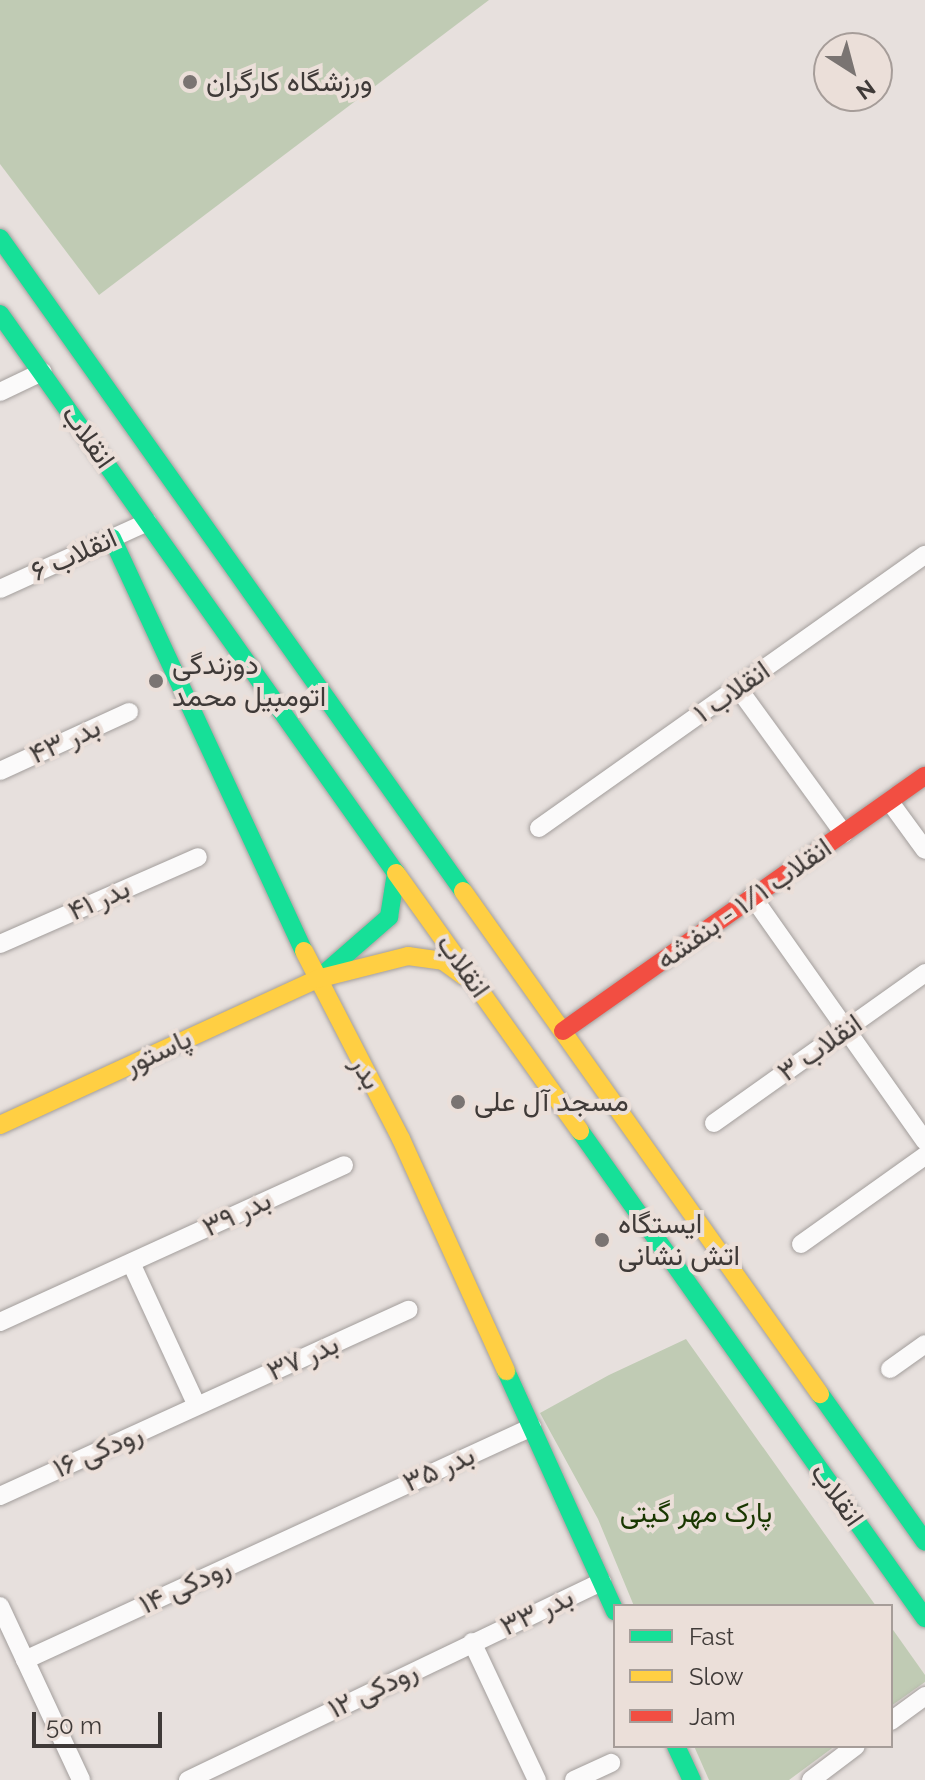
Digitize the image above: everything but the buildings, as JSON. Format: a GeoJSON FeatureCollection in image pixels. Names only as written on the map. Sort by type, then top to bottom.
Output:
{"type":"FeatureCollection","features":[{"type":"Feature","properties":{"kind":"main road","name":"انقلاب"},"geometry":{"type":"LineString","coordinates":[[0,238],[925,1542]]}},
{"type":"Feature","properties":{"kind":"main road","name":"انقلاب"},"geometry":{"type":"LineString","coordinates":[[0,314],[925,1618]]}},
{"type":"Feature","properties":{"kind":"main road","name":"بدر"},"geometry":{"type":"LineString","coordinates":[[112,538],[317,979],[401,1139],[613,1607]]}},
{"type":"Feature","properties":{"kind":"main road","name":"انقلاب ۱/۱ - بنفشه"},"geometry":{"type":"LineString","coordinates":[[563,1031],[925,776]]}},
{"type":"Feature","properties":{"kind":"main road"},"geometry":{"type":"LineString","coordinates":[[317,979],[379,929],[389,917],[396,873]]}},
{"type":"Feature","properties":{"kind":"main road"},"geometry":{"type":"LineString","coordinates":[[317,979],[408,956],[443,961],[474,982]]}},
{"type":"Feature","properties":{"kind":"main road","name":"پاستور"},"geometry":{"type":"LineString","coordinates":[[0,1125],[317,979]]}},
{"type":"Feature","properties":{"kind":"main road"},"geometry":{"type":"LineString","coordinates":[[677,1748],[692,1780]]}},
{"type":"Feature","properties":{"kind":"street"},"geometry":{"type":"LineString","coordinates":[[0,392],[42,372]]}},
{"type":"Feature","properties":{"kind":"street","name":"انقلاب ۶"},"geometry":{"type":"LineString","coordinates":[[0,589],[148,522]]}},
{"type":"Feature","properties":{"kind":"street","name":"انقلاب ۱"},"geometry":{"type":"LineString","coordinates":[[539,828],[925,555]]}},
{"type":"Feature","properties":{"kind":"street"},"geometry":{"type":"LineString","coordinates":[[738,688],[844,834]]}},
{"type":"Feature","properties":{"kind":"street","name":"بدر ۴۳"},"geometry":{"type":"LineString","coordinates":[[0,771],[129,712]]}},
{"type":"Feature","properties":{"kind":"street"},"geometry":{"type":"LineString","coordinates":[[890,802],[925,850]]}},
{"type":"Feature","properties":{"kind":"street","name":"بدر ۴۱"},"geometry":{"type":"LineString","coordinates":[[0,944],[198,857]]}},
{"type":"Feature","properties":{"kind":"street"},"geometry":{"type":"LineString","coordinates":[[752,896],[925,1141]]}},
{"type":"Feature","properties":{"kind":"street","name":"انقلاب ۳"},"geometry":{"type":"LineString","coordinates":[[714,1123],[925,973]]}},
{"type":"Feature","properties":{"kind":"street"},"geometry":{"type":"LineString","coordinates":[[801,1244],[925,1156]]}},
{"type":"Feature","properties":{"kind":"street","name":"بدر ۳۹"},"geometry":{"type":"LineString","coordinates":[[0,1322],[344,1165]]}},
{"type":"Feature","properties":{"kind":"street"},"geometry":{"type":"LineString","coordinates":[[131,1263],[197,1406]]}},
{"type":"Feature","properties":{"kind":"street","name":"بدر ۳۷"},"geometry":{"type":"LineString","coordinates":[[197,1406],[409,1310]]}},
{"type":"Feature","properties":{"kind":"street"},"geometry":{"type":"LineString","coordinates":[[890,1369],[925,1344]]}},
{"type":"Feature","properties":{"kind":"street","name":"رودکی ۱۶"},"geometry":{"type":"LineString","coordinates":[[0,1496],[197,1406]]}},
{"type":"Feature","properties":{"kind":"street","name":"بدر ۳۵"},"geometry":{"type":"LineString","coordinates":[[345,1512],[532,1427]]}},
{"type":"Feature","properties":{"kind":"street","name":"رودکی ۱۴"},"geometry":{"type":"LineString","coordinates":[[25,1660],[345,1512]]}},
{"type":"Feature","properties":{"kind":"street","name":"بدر ۳۳"},"geometry":{"type":"LineString","coordinates":[[472,1642],[602,1582]]}},
{"type":"Feature","properties":{"kind":"street"},"geometry":{"type":"LineString","coordinates":[[0,1606],[81,1780]]}},
{"type":"Feature","properties":{"kind":"street"},"geometry":{"type":"LineString","coordinates":[[472,1642],[537,1780]]}},
{"type":"Feature","properties":{"kind":"street","name":"رودکی ۱۲"},"geometry":{"type":"LineString","coordinates":[[188,1780],[472,1642]]}},
{"type":"Feature","properties":{"kind":"street"},"geometry":{"type":"LineString","coordinates":[[893,1720],[925,1697]]}},
{"type":"Feature","properties":{"kind":"street"},"geometry":{"type":"LineString","coordinates":[[811,1780],[853,1748]]}},
{"type":"Feature","properties":{"kind":"street"},"geometry":{"type":"LineString","coordinates":[[574,1780],[611,1763]]}},
{"type":"Feature","properties":{"kind":"green space","name":"ورزشگاه کارگران"},"geometry":{"type":"Polygon","coordinates":[[[0,0],[489,0],[99,295],[0,164],[0,0]]]}},
{"type":"Feature","properties":{"kind":"green space","name":"پارک مهر گیتی"},"geometry":{"type":"Polygon","coordinates":[[[686,1339],[875,1604],[633,1604],[598,1519],[540,1413],[609,1375],[686,1339]]]}},
{"type":"Feature","properties":{"kind":"green space"},"geometry":{"type":"Polygon","coordinates":[[[893,1630],[925,1675],[925,1682],[893,1705],[893,1630]]]}},
{"type":"Feature","properties":{"kind":"green space"},"geometry":{"type":"Polygon","coordinates":[[[695,1748],[832,1748],[789,1780],[709,1780],[695,1748]]]}},
{"type":"Feature","properties":{"kind":"traffic: fast"},"geometry":{"type":"LineString","coordinates":[[0,238],[463,891]]}},
{"type":"Feature","properties":{"kind":"traffic: fast"},"geometry":{"type":"LineString","coordinates":[[0,314],[396,873]]}},
{"type":"Feature","properties":{"kind":"traffic: fast"},"geometry":{"type":"LineString","coordinates":[[112,538],[304,951]]}},
{"type":"Feature","properties":{"kind":"traffic: fast"},"geometry":{"type":"LineString","coordinates":[[326,972],[389,917],[396,873]]}},
{"type":"Feature","properties":{"kind":"traffic: fast"},"geometry":{"type":"LineString","coordinates":[[580,1131],[925,1618]]}},
{"type":"Feature","properties":{"kind":"traffic: fast"},"geometry":{"type":"LineString","coordinates":[[506,1371],[613,1607]]}},
{"type":"Feature","properties":{"kind":"traffic: fast"},"geometry":{"type":"LineString","coordinates":[[820,1394],[925,1542]]}},
{"type":"Feature","properties":{"kind":"traffic: fast"},"geometry":{"type":"LineString","coordinates":[[677,1748],[692,1780]]}},
{"type":"Feature","properties":{"kind":"traffic: slow"},"geometry":{"type":"LineString","coordinates":[[396,873],[580,1131]]}},
{"type":"Feature","properties":{"kind":"traffic: slow"},"geometry":{"type":"LineString","coordinates":[[463,891],[820,1394]]}},
{"type":"Feature","properties":{"kind":"traffic: slow"},"geometry":{"type":"LineString","coordinates":[[304,951],[401,1139],[506,1371]]}},
{"type":"Feature","properties":{"kind":"traffic: slow"},"geometry":{"type":"LineString","coordinates":[[0,1125],[317,979],[408,956],[443,961],[464,976]]}},
{"type":"Feature","properties":{"kind":"traffic: jam"},"geometry":{"type":"LineString","coordinates":[[563,1031],[925,776]]}},
{"type":"Feature","properties":{"kind":"place","name":"ورزشگاه کارگران"},"geometry":{"type":"Point","coordinates":[190,82]}},
{"type":"Feature","properties":{"kind":"place","name":"دوزندگی اتومبیل محمد"},"geometry":{"type":"Point","coordinates":[156,681]}},
{"type":"Feature","properties":{"kind":"place","name":"مسجد آل علی"},"geometry":{"type":"Point","coordinates":[458,1102]}},
{"type":"Feature","properties":{"kind":"place","name":"ایستگاه اتش نشانی"},"geometry":{"type":"Point","coordinates":[602,1240]}}]}
